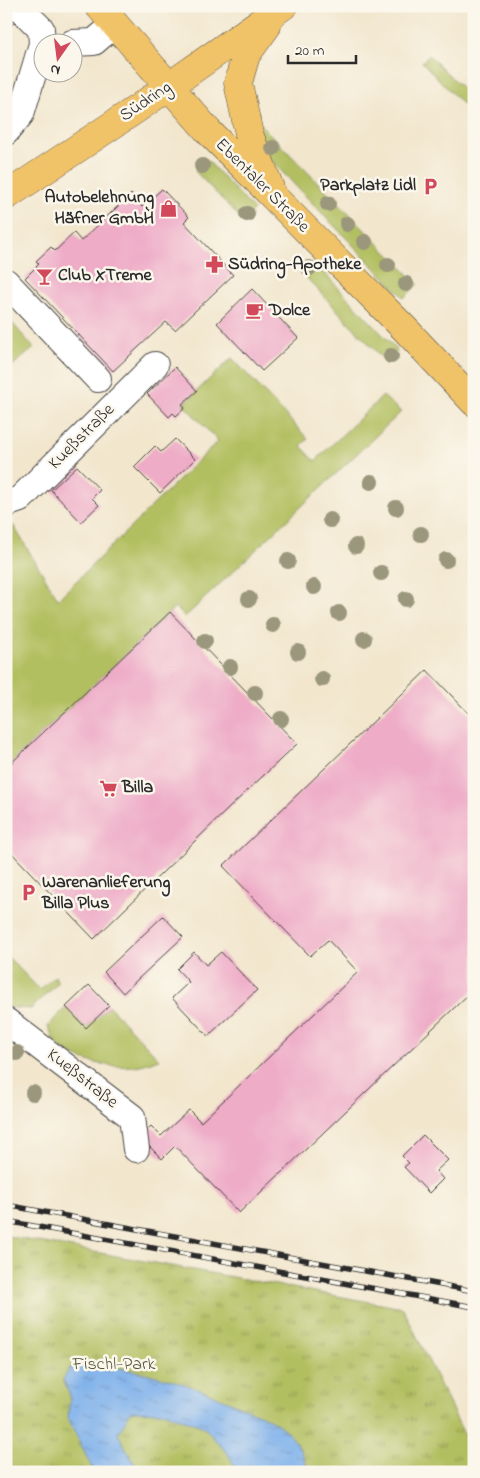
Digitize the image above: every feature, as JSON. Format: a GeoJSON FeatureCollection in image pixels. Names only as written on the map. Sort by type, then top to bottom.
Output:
{"type":"FeatureCollection","features":[{"type":"Feature","properties":{"kind":"main road","name":"Südring"},"geometry":{"type":"LineString","coordinates":[[6,196],[170,86],[281,8]]}},
{"type":"Feature","properties":{"kind":"main road"},"geometry":{"type":"LineString","coordinates":[[274,199],[249,134],[238,83],[246,55],[281,8]]}},
{"type":"Feature","properties":{"kind":"main road","name":"Ebentaler Straße"},"geometry":{"type":"LineString","coordinates":[[107,15],[209,132],[405,329],[474,402]]}},
{"type":"Feature","properties":{"kind":"street"},"geometry":{"type":"LineString","coordinates":[[20,8],[41,29],[41,32]]}},
{"type":"Feature","properties":{"kind":"street"},"geometry":{"type":"LineString","coordinates":[[82,43],[94,42],[107,15]]}},
{"type":"Feature","properties":{"kind":"street"},"geometry":{"type":"LineString","coordinates":[[6,132],[21,114],[32,77]]}},
{"type":"Feature","properties":{"kind":"street"},"geometry":{"type":"LineString","coordinates":[[6,282],[98,379]]}},
{"type":"Feature","properties":{"kind":"street","name":"Kueßstraße"},"geometry":{"type":"LineString","coordinates":[[6,504],[20,499],[155,365]]}},
{"type":"Feature","properties":{"kind":"street","name":"Kueßstraße"},"geometry":{"type":"LineString","coordinates":[[6,1021],[132,1117],[136,1149]]}},
{"type":"Feature","properties":{"kind":"green space"},"geometry":{"type":"Polygon","coordinates":[[[429,55],[474,100],[474,116],[422,62],[429,55]]]}},
{"type":"Feature","properties":{"kind":"green space"},"geometry":{"type":"Polygon","coordinates":[[[259,123],[418,284],[404,298],[262,151],[259,123]]]}},
{"type":"Feature","properties":{"kind":"green space"},"geometry":{"type":"Polygon","coordinates":[[[207,160],[254,210],[243,221],[195,171],[207,160]]]}},
{"type":"Feature","properties":{"kind":"green space"},"geometry":{"type":"Polygon","coordinates":[[[314,262],[398,351],[386,362],[302,273],[314,262]]]}},
{"type":"Feature","properties":{"kind":"green space"},"geometry":{"type":"Polygon","coordinates":[[[6,316],[34,348],[6,371],[6,316]]]}},
{"type":"Feature","properties":{"kind":"green space"},"geometry":{"type":"Polygon","coordinates":[[[232,358],[308,439],[301,446],[315,461],[383,396],[401,412],[185,617],[175,607],[6,768],[6,536],[13,525],[58,599],[218,441],[183,404],[232,358]]]}},
{"type":"Feature","properties":{"kind":"green space"},"geometry":{"type":"Polygon","coordinates":[[[6,955],[40,990],[55,976],[58,983],[31,1009],[6,1007],[6,955]]]}},
{"type":"Feature","properties":{"kind":"green space"},"geometry":{"type":"Polygon","coordinates":[[[109,1006],[159,1059],[142,1065],[130,1066],[95,1063],[73,1055],[64,1050],[55,1041],[48,1026],[66,1007],[86,1028],[109,1006]]]}},
{"type":"Feature","properties":{"kind":"green space","name":"Fischl-Park"},"geometry":{"type":"Polygon","coordinates":[[[6,1236],[403,1308],[474,1455],[474,1472],[6,1472],[6,1236]]]}},
{"type":"Feature","properties":{"kind":"water"},"geometry":{"type":"Polygon","coordinates":[[[95,1365],[133,1371],[169,1380],[203,1391],[266,1417],[292,1437],[301,1450],[307,1472],[238,1472],[228,1454],[204,1427],[164,1412],[131,1411],[118,1434],[139,1472],[94,1472],[68,1418],[70,1396],[63,1379],[71,1367],[95,1365]]]}},
{"type":"Feature","properties":{"kind":"building"},"geometry":{"type":"Polygon","coordinates":[[[6,6],[22,6],[17,20],[6,30],[6,6]]]}},
{"type":"Feature","properties":{"kind":"building"},"geometry":{"type":"Polygon","coordinates":[[[162,189],[189,217],[184,222],[233,275],[175,330],[166,322],[113,371],[25,278],[39,264],[36,261],[51,247],[55,251],[74,233],[81,241],[131,194],[142,207],[162,189]]]}},
{"type":"Feature","properties":{"kind":"building"},"geometry":{"type":"Polygon","coordinates":[[[252,289],[298,338],[262,371],[217,323],[252,289]]]}},
{"type":"Feature","properties":{"kind":"building"},"geometry":{"type":"Polygon","coordinates":[[[175,367],[197,391],[182,404],[185,408],[176,416],[173,413],[169,417],[147,394],[175,367]]]}},
{"type":"Feature","properties":{"kind":"building"},"geometry":{"type":"Polygon","coordinates":[[[175,439],[195,459],[160,493],[134,467],[155,446],[161,452],[175,439]]]}},
{"type":"Feature","properties":{"kind":"building"},"geometry":{"type":"Polygon","coordinates":[[[77,466],[100,490],[92,498],[99,505],[81,522],[51,490],[77,466]]]}},
{"type":"Feature","properties":{"kind":"building","name":"Billa"},"geometry":{"type":"Polygon","coordinates":[[[170,612],[297,744],[94,939],[6,847],[6,768],[170,612]]]}},
{"type":"Feature","properties":{"kind":"building"},"geometry":{"type":"Polygon","coordinates":[[[427,670],[474,719],[474,989],[239,1213],[175,1146],[162,1159],[140,1137],[151,1126],[161,1136],[189,1110],[201,1122],[358,972],[328,940],[310,956],[223,866],[427,670]]]}},
{"type":"Feature","properties":{"kind":"building"},"geometry":{"type":"Polygon","coordinates":[[[163,916],[183,937],[123,993],[104,972],[163,916]]]}},
{"type":"Feature","properties":{"kind":"building"},"geometry":{"type":"Polygon","coordinates":[[[194,952],[206,965],[221,952],[257,990],[208,1036],[172,998],[189,982],[177,969],[194,952]]]}},
{"type":"Feature","properties":{"kind":"building"},"geometry":{"type":"Polygon","coordinates":[[[89,985],[109,1006],[86,1028],[66,1007],[89,985]]]}},
{"type":"Feature","properties":{"kind":"building"},"geometry":{"type":"Polygon","coordinates":[[[423,1135],[448,1160],[436,1171],[443,1179],[429,1193],[404,1167],[409,1163],[402,1156],[423,1135]]]}},
{"type":"Feature","properties":{"kind":"railway"},"geometry":{"type":"LineString","coordinates":[[6,1205],[474,1291]]}},
{"type":"Feature","properties":{"kind":"railway"},"geometry":{"type":"LineString","coordinates":[[6,1221],[474,1307]]}},
{"type":"Feature","properties":{"kind":"place","name":"Parkplatz Lidl"},"geometry":{"type":"Point","coordinates":[430,186]}},
{"type":"Feature","properties":{"kind":"place","name":"Autobelehnung Häfner GmbH"},"geometry":{"type":"Point","coordinates":[168,208]}},
{"type":"Feature","properties":{"kind":"place","name":"Südring-Apotheke"},"geometry":{"type":"Point","coordinates":[214,265]}},
{"type":"Feature","properties":{"kind":"place","name":"Club XTreme"},"geometry":{"type":"Point","coordinates":[44,276]}},
{"type":"Feature","properties":{"kind":"place","name":"Dolce"},"geometry":{"type":"Point","coordinates":[255,311]}},
{"type":"Feature","properties":{"kind":"place","name":"Billa"},"geometry":{"type":"Point","coordinates":[108,788]}},
{"type":"Feature","properties":{"kind":"place","name":"Warenanlieferung Billa Plus"},"geometry":{"type":"Point","coordinates":[28,893]}}]}
